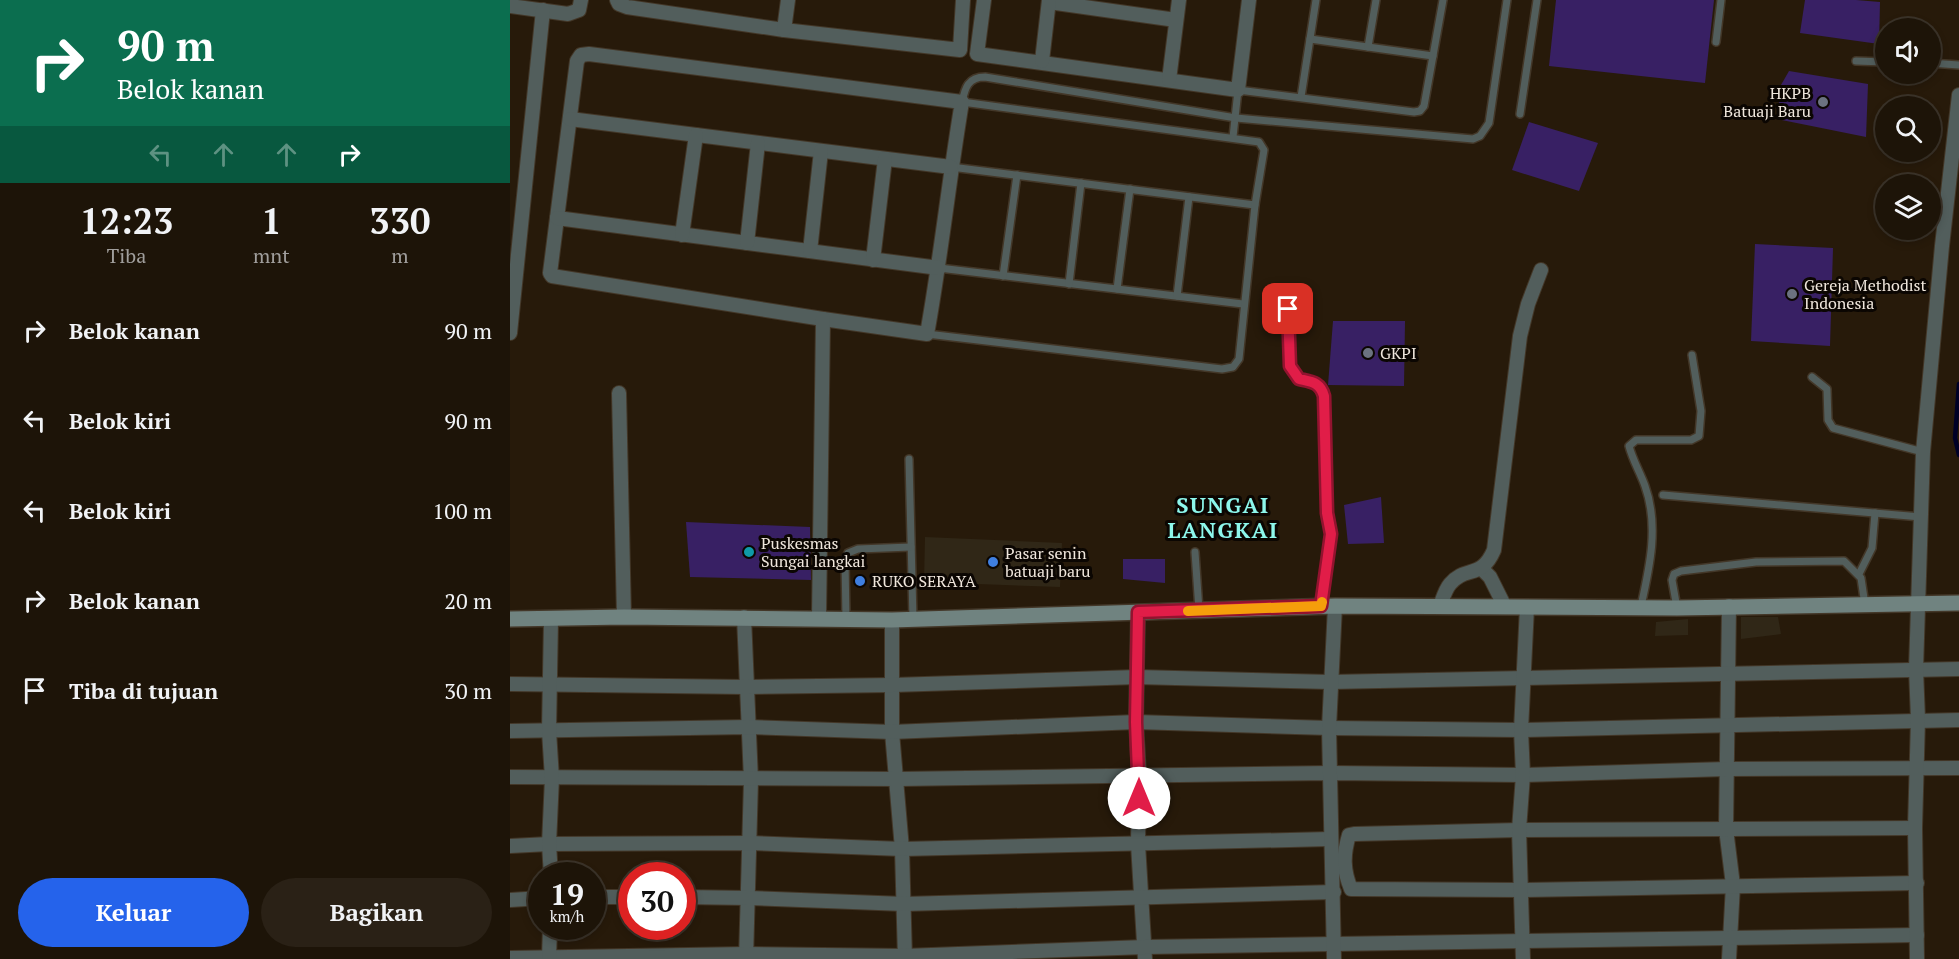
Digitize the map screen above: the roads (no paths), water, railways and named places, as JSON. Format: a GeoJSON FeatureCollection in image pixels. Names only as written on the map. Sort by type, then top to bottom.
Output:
{"type":"FeatureCollection","features":[{"type":"Feature","properties":{"kind":"street"},"geometry":{"type":"LineString","coordinates":[[510,6],[568,14],[579,10],[581,0]]}},
{"type":"Feature","properties":{"kind":"street"},"geometry":{"type":"LineString","coordinates":[[617,0],[619,4],[627,7],[784,30],[960,50],[963,0]]}},
{"type":"Feature","properties":{"kind":"street"},"geometry":{"type":"LineString","coordinates":[[784,30],[788,0]]}},
{"type":"Feature","properties":{"kind":"street"},"geometry":{"type":"LineString","coordinates":[[984,0],[977,54],[1238,90],[1249,0]]}},
{"type":"Feature","properties":{"kind":"street"},"geometry":{"type":"LineString","coordinates":[[1169,80],[1179,0]]}},
{"type":"Feature","properties":{"kind":"street"},"geometry":{"type":"LineString","coordinates":[[1042,62],[1049,1],[1114,6],[1176,20]]}},
{"type":"Feature","properties":{"kind":"street"},"geometry":{"type":"LineString","coordinates":[[510,333],[543,10]]}},
{"type":"Feature","properties":{"kind":"street"},"geometry":{"type":"LineString","coordinates":[[589,54],[962,102],[951,167],[939,268],[927,334],[554,277],[550,273],[577,61],[581,56],[589,54]]}},
{"type":"Feature","properties":{"kind":"street"},"geometry":{"type":"LineString","coordinates":[[1917,959],[1915,828],[1918,719],[1916,669],[1923,452],[1959,95]]}},
{"type":"Feature","properties":{"kind":"street"},"geometry":{"type":"LineString","coordinates":[[570,119],[951,167]]}},
{"type":"Feature","properties":{"kind":"street"},"geometry":{"type":"LineString","coordinates":[[682,234],[696,135]]}},
{"type":"Feature","properties":{"kind":"street"},"geometry":{"type":"LineString","coordinates":[[747,243],[758,143]]}},
{"type":"Feature","properties":{"kind":"street"},"geometry":{"type":"LineString","coordinates":[[810,251],[821,151]]}},
{"type":"Feature","properties":{"kind":"street"},"geometry":{"type":"LineString","coordinates":[[873,260],[885,159]]}},
{"type":"Feature","properties":{"kind":"street"},"geometry":{"type":"LineString","coordinates":[[557,218],[939,268]]}},
{"type":"Feature","properties":{"kind":"street"},"geometry":{"type":"LineString","coordinates":[[1440,606],[1452,581],[1487,564],[1494,550],[1521,336],[1528,304],[1540,270]]}},
{"type":"Feature","properties":{"kind":"street"},"geometry":{"type":"LineString","coordinates":[[819,618],[823,319]]}},
{"type":"Feature","properties":{"kind":"street"},"geometry":{"type":"LineString","coordinates":[[620,393],[624,616]]}},
{"type":"Feature","properties":{"kind":"street"},"geometry":{"type":"LineString","coordinates":[[1481,568],[1490,577],[1505,607]]}},
{"type":"Feature","properties":{"kind":"street"},"geometry":{"type":"LineString","coordinates":[[510,619],[624,616],[892,620],[1328,606],[1677,608],[1959,603]]}},
{"type":"Feature","properties":{"kind":"street"},"geometry":{"type":"LineString","coordinates":[[1328,606],[1330,840],[1334,892],[1334,959]]}},
{"type":"Feature","properties":{"kind":"street"},"geometry":{"type":"LineString","coordinates":[[1729,606],[1726,829],[1733,885],[1729,959]]}},
{"type":"Feature","properties":{"kind":"street"},"geometry":{"type":"LineString","coordinates":[[1523,959],[1519,830],[1523,775],[1522,678],[1527,607]]}},
{"type":"Feature","properties":{"kind":"street"},"geometry":{"type":"LineString","coordinates":[[1138,612],[1136,722],[1139,775],[1138,844],[1145,953]]}},
{"type":"Feature","properties":{"kind":"street"},"geometry":{"type":"LineString","coordinates":[[744,618],[751,780],[746,956]]}},
{"type":"Feature","properties":{"kind":"street"},"geometry":{"type":"LineString","coordinates":[[550,862],[551,619]]}},
{"type":"Feature","properties":{"kind":"street"},"geometry":{"type":"LineString","coordinates":[[892,620],[892,732],[898,779],[905,957]]}},
{"type":"Feature","properties":{"kind":"street"},"geometry":{"type":"LineString","coordinates":[[510,684],[746,687],[1137,677],[1330,681],[1959,669]]}},
{"type":"Feature","properties":{"kind":"street"},"geometry":{"type":"LineString","coordinates":[[510,731],[748,728],[892,732],[1136,722],[1329,728],[1521,729],[1918,719],[1959,720]]}},
{"type":"Feature","properties":{"kind":"street"},"geometry":{"type":"LineString","coordinates":[[510,777],[751,780],[1331,773],[1523,775],[1727,769],[1959,768]]}},
{"type":"Feature","properties":{"kind":"street"},"geometry":{"type":"LineString","coordinates":[[1915,828],[1519,830],[1354,834],[1348,835],[1344,852],[1345,876],[1351,889],[1521,890],[1917,883]]}},
{"type":"Feature","properties":{"kind":"street"},"geometry":{"type":"LineString","coordinates":[[510,846],[749,843],[902,849],[1330,840]]}},
{"type":"Feature","properties":{"kind":"street"},"geometry":{"type":"LineString","coordinates":[[696,897],[904,904],[1334,892]]}},
{"type":"Feature","properties":{"kind":"street"},"geometry":{"type":"LineString","coordinates":[[510,900],[528,899]]}},
{"type":"Feature","properties":{"kind":"street"},"geometry":{"type":"LineString","coordinates":[[510,958],[905,957],[1145,953],[1334,943],[1917,935]]}},
{"type":"Feature","properties":{"kind":"street"},"geometry":{"type":"LineString","coordinates":[[549,958],[550,940]]}},
{"type":"Feature","properties":{"kind":"lane"},"geometry":{"type":"LineString","coordinates":[[1301,97],[1316,0]]}},
{"type":"Feature","properties":{"kind":"lane"},"geometry":{"type":"LineString","coordinates":[[1368,47],[1376,0]]}},
{"type":"Feature","properties":{"kind":"lane"},"geometry":{"type":"LineString","coordinates":[[1233,137],[1238,90],[1420,111],[1424,106],[1443,0]]}},
{"type":"Feature","properties":{"kind":"lane"},"geometry":{"type":"LineString","coordinates":[[927,334],[1228,369],[1233,367],[1239,359],[1243,304],[1264,148],[1256,140],[962,102],[969,82],[979,76],[1236,118],[1473,139],[1480,136],[1489,123],[1507,0]]}},
{"type":"Feature","properties":{"kind":"lane"},"geometry":{"type":"LineString","coordinates":[[1520,114],[1537,0]]}},
{"type":"Feature","properties":{"kind":"lane"},"geometry":{"type":"LineString","coordinates":[[1716,42],[1721,0]]}},
{"type":"Feature","properties":{"kind":"lane"},"geometry":{"type":"LineString","coordinates":[[1310,39],[1433,56]]}},
{"type":"Feature","properties":{"kind":"lane"},"geometry":{"type":"LineString","coordinates":[[1856,62],[1875,62]]}},
{"type":"Feature","properties":{"kind":"lane"},"geometry":{"type":"LineString","coordinates":[[1941,63],[1959,64]]}},
{"type":"Feature","properties":{"kind":"lane"},"geometry":{"type":"LineString","coordinates":[[951,167],[1255,205]]}},
{"type":"Feature","properties":{"kind":"lane"},"geometry":{"type":"LineString","coordinates":[[1003,276],[1017,175]]}},
{"type":"Feature","properties":{"kind":"lane"},"geometry":{"type":"LineString","coordinates":[[1069,284],[1081,183]]}},
{"type":"Feature","properties":{"kind":"lane"},"geometry":{"type":"LineString","coordinates":[[1117,289],[1130,189]]}},
{"type":"Feature","properties":{"kind":"lane"},"geometry":{"type":"LineString","coordinates":[[1177,297],[1189,196]]}},
{"type":"Feature","properties":{"kind":"lane"},"geometry":{"type":"LineString","coordinates":[[939,268],[1243,304]]}},
{"type":"Feature","properties":{"kind":"lane"},"geometry":{"type":"LineString","coordinates":[[1288,291],[1290,366],[1299,379],[1316,383],[1322,388],[1324,396],[1327,513],[1331,534],[1328,606]]}},
{"type":"Feature","properties":{"kind":"lane"},"geometry":{"type":"LineString","coordinates":[[1641,606],[1653,546],[1645,485],[1633,462],[1629,446],[1636,440],[1691,440],[1699,436],[1701,411],[1692,355]]}},
{"type":"Feature","properties":{"kind":"lane"},"geometry":{"type":"LineString","coordinates":[[1812,377],[1827,389],[1828,420],[1833,428],[1923,452]]}},
{"type":"Feature","properties":{"kind":"lane"},"geometry":{"type":"LineString","coordinates":[[909,459],[913,619]]}},
{"type":"Feature","properties":{"kind":"lane"},"geometry":{"type":"LineString","coordinates":[[1663,495],[1921,517]]}},
{"type":"Feature","properties":{"kind":"lane"},"geometry":{"type":"LineString","coordinates":[[1864,605],[1859,574],[1872,548],[1875,513]]}},
{"type":"Feature","properties":{"kind":"lane"},"geometry":{"type":"LineString","coordinates":[[846,619],[844,560],[848,553],[858,549],[911,547]]}},
{"type":"Feature","properties":{"kind":"lane"},"geometry":{"type":"LineString","coordinates":[[1195,552],[1199,610]]}},
{"type":"Feature","properties":{"kind":"lane"},"geometry":{"type":"LineString","coordinates":[[1677,608],[1672,580],[1674,574],[1681,571],[1756,562],[1844,561],[1859,574]]}},
{"type":"Feature","properties":{"kind":"waterway"},"geometry":{"type":"LineString","coordinates":[[1959,384],[1955,438],[1959,455]]}},
{"type":"Feature","properties":{"kind":"place","name":"HKPB Batuaji Baru"},"geometry":{"type":"Point","coordinates":[1823,102]}},
{"type":"Feature","properties":{"kind":"place","name":"Gereja Methodist Indonesia"},"geometry":{"type":"Point","coordinates":[1792,294]}},
{"type":"Feature","properties":{"kind":"place","name":"GKPI"},"geometry":{"type":"Point","coordinates":[1368,353]}},
{"type":"Feature","properties":{"kind":"place","name":"Puskesmas Sungai langkai"},"geometry":{"type":"Point","coordinates":[749,552]}},
{"type":"Feature","properties":{"kind":"place","name":"Pasar senin batuaji baru"},"geometry":{"type":"Point","coordinates":[993,562]}},
{"type":"Feature","properties":{"kind":"place","name":"RUKO SERAYA"},"geometry":{"type":"Point","coordinates":[860,581]}},
{"type":"Feature","properties":{"kind":"district","name":"SUNGAI LANGKAI"},"geometry":{"type":"Point","coordinates":[1223,518]}}]}
